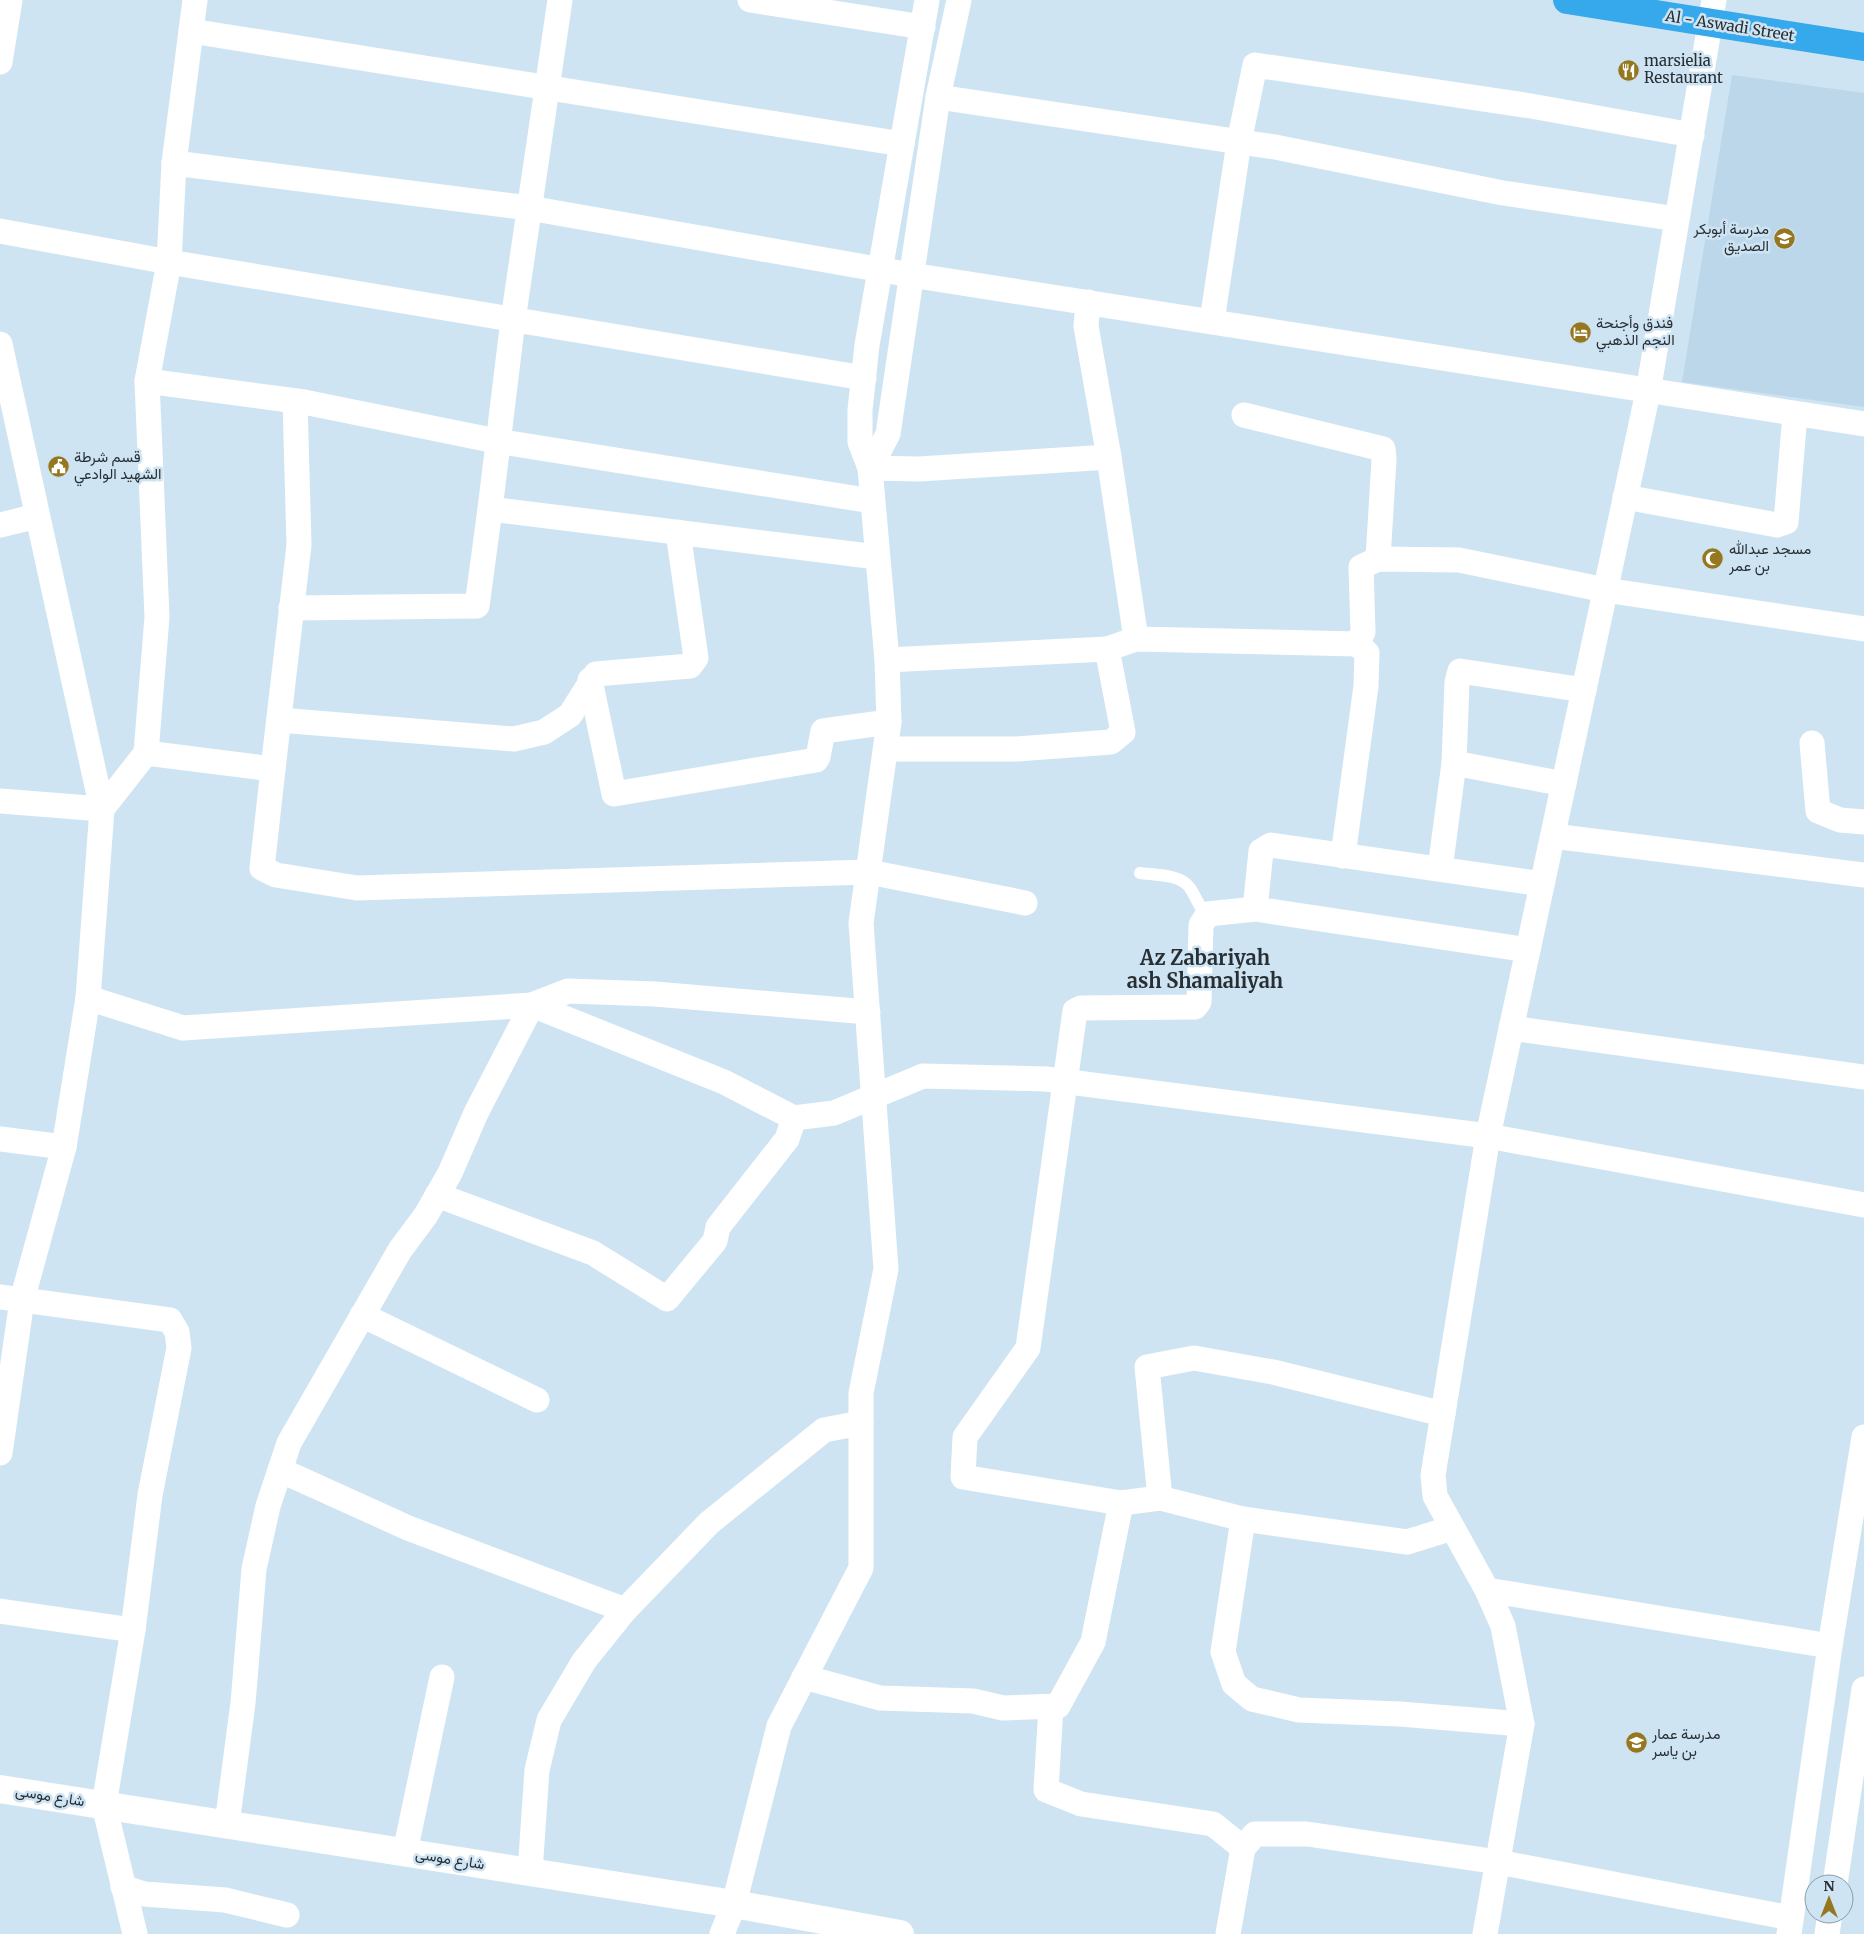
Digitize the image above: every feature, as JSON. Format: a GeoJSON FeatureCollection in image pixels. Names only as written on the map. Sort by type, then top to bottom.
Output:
{"type":"FeatureCollection","features":[{"type":"Feature","properties":{"kind":"highway","name":"Al - Aswadi Street"},"geometry":{"type":"LineString","coordinates":[[1568,0],[1712,12],[1864,47]]}},
{"type":"Feature","properties":{"kind":"street"},"geometry":{"type":"LineString","coordinates":[[0,62],[10,0]]}},
{"type":"Feature","properties":{"kind":"street"},"geometry":{"type":"LineString","coordinates":[[102,809],[146,753],[157,617],[147,381],[169,262],[174,163],[195,0]]}},
{"type":"Feature","properties":{"kind":"street"},"geometry":{"type":"LineString","coordinates":[[291,608],[477,606],[490,509],[496,441],[560,0]]}},
{"type":"Feature","properties":{"kind":"street"},"geometry":{"type":"LineString","coordinates":[[750,0],[923,27]]}},
{"type":"Feature","properties":{"kind":"street"},"geometry":{"type":"LineString","coordinates":[[722,1934],[734,1904],[779,1726],[862,1568],[862,1393],[886,1269],[862,923],[889,722],[887,660],[876,557],[870,468],[860,442],[867,345],[927,0]]}},
{"type":"Feature","properties":{"kind":"street"},"geometry":{"type":"LineString","coordinates":[[870,468],[888,434],[897,388],[911,275],[938,97],[958,0]]}},
{"type":"Feature","properties":{"kind":"street"},"geometry":{"type":"LineString","coordinates":[[1485,1934],[1522,1724],[1504,1626],[1487,1590],[1434,1496],[1433,1475],[1488,1136],[1648,392],[1712,12]]}},
{"type":"Feature","properties":{"kind":"street"},"geometry":{"type":"LineString","coordinates":[[191,31],[902,144]]}},
{"type":"Feature","properties":{"kind":"street"},"geometry":{"type":"LineString","coordinates":[[1212,321],[1239,142],[1255,65],[1522,105],[1692,135]]}},
{"type":"Feature","properties":{"kind":"street"},"geometry":{"type":"LineString","coordinates":[[938,97],[1239,142],[1503,193],[1677,219]]}},
{"type":"Feature","properties":{"kind":"street"},"geometry":{"type":"LineString","coordinates":[[174,163],[529,208],[911,275],[1212,321],[1648,392],[1864,424]]}},
{"type":"Feature","properties":{"kind":"street"},"geometry":{"type":"LineString","coordinates":[[0,231],[169,262],[864,378]]}},
{"type":"Feature","properties":{"kind":"street"},"geometry":{"type":"LineString","coordinates":[[1088,302],[1086,326],[1109,457],[1136,639]]}},
{"type":"Feature","properties":{"kind":"street"},"geometry":{"type":"LineString","coordinates":[[0,344],[6,404],[37,516],[102,809],[88,998],[64,1147],[11,1299],[0,1453]]}},
{"type":"Feature","properties":{"kind":"street"},"geometry":{"type":"LineString","coordinates":[[147,381],[295,402],[496,441],[872,501]]}},
{"type":"Feature","properties":{"kind":"street"},"geometry":{"type":"LineString","coordinates":[[295,402],[299,544],[262,868],[276,875],[357,888],[869,872],[1025,903]]}},
{"type":"Feature","properties":{"kind":"street"},"geometry":{"type":"LineString","coordinates":[[1625,497],[1776,525],[1786,522],[1795,414]]}},
{"type":"Feature","properties":{"kind":"street"},"geometry":{"type":"LineString","coordinates":[[1244,415],[1383,449],[1378,559]]}},
{"type":"Feature","properties":{"kind":"street"},"geometry":{"type":"LineString","coordinates":[[870,468],[919,469],[1109,457]]}},
{"type":"Feature","properties":{"kind":"street"},"geometry":{"type":"LineString","coordinates":[[490,509],[876,557]]}},
{"type":"Feature","properties":{"kind":"street"},"geometry":{"type":"LineString","coordinates":[[0,525],[37,516]]}},
{"type":"Feature","properties":{"kind":"street"},"geometry":{"type":"LineString","coordinates":[[278,720],[514,739],[544,732],[570,715],[590,680],[596,674],[690,666],[696,658],[678,532]]}},
{"type":"Feature","properties":{"kind":"street"},"geometry":{"type":"LineString","coordinates":[[1357,644],[1363,632],[1361,567],[1378,559],[1460,560],[1605,590],[1864,629]]}},
{"type":"Feature","properties":{"kind":"street"},"geometry":{"type":"LineString","coordinates":[[887,660],[1107,650],[1136,639],[1357,644],[1367,653],[1366,686],[1343,856]]}},
{"type":"Feature","properties":{"kind":"street"},"geometry":{"type":"LineString","coordinates":[[886,749],[1017,749],[1111,742],[1123,732],[1107,650]]}},
{"type":"Feature","properties":{"kind":"street"},"geometry":{"type":"LineString","coordinates":[[1440,869],[1454,764],[1457,682],[1460,671],[1584,690]]}},
{"type":"Feature","properties":{"kind":"street"},"geometry":{"type":"LineString","coordinates":[[590,680],[614,794],[816,760],[823,731],[889,722]]}},
{"type":"Feature","properties":{"kind":"street"},"geometry":{"type":"LineString","coordinates":[[1812,743],[1818,811],[1840,820],[1864,822]]}},
{"type":"Feature","properties":{"kind":"street"},"geometry":{"type":"LineString","coordinates":[[146,753],[273,768]]}},
{"type":"Feature","properties":{"kind":"street"},"geometry":{"type":"LineString","coordinates":[[1454,764],[1564,784]]}},
{"type":"Feature","properties":{"kind":"street"},"geometry":{"type":"LineString","coordinates":[[0,802],[102,809]]}},
{"type":"Feature","properties":{"kind":"street"},"geometry":{"type":"LineString","coordinates":[[1553,836],[1864,875]]}},
{"type":"Feature","properties":{"kind":"street"},"geometry":{"type":"LineString","coordinates":[[1255,908],[1261,851],[1271,846],[1542,884]]}},
{"type":"Feature","properties":{"kind":"street"},"geometry":{"type":"LineString","coordinates":[[1452,1528],[1407,1542],[1243,1519],[1160,1498],[1121,1503],[963,1477],[964,1437],[1028,1348],[1075,1011],[1081,1008],[1195,1007],[1199,1002],[1201,925],[1208,914],[1255,908],[1528,950]]}},
{"type":"Feature","properties":{"kind":"street"},"geometry":{"type":"LineString","coordinates":[[88,998],[183,1028],[532,1005],[568,990],[655,994],[868,1012]]}},
{"type":"Feature","properties":{"kind":"street"},"geometry":{"type":"LineString","coordinates":[[532,1005],[724,1082],[794,1118],[834,1113],[924,1076],[1046,1079],[1488,1136],[1864,1204]]}},
{"type":"Feature","properties":{"kind":"street"},"geometry":{"type":"LineString","coordinates":[[227,1824],[243,1703],[254,1569],[268,1506],[289,1443],[400,1250],[426,1215],[532,1005]]}},
{"type":"Feature","properties":{"kind":"street"},"geometry":{"type":"LineString","coordinates":[[1511,1028],[1864,1077]]}},
{"type":"Feature","properties":{"kind":"street"},"geometry":{"type":"LineString","coordinates":[[437,1195],[593,1253],[667,1298],[715,1241],[718,1227],[787,1139],[794,1118]]}},
{"type":"Feature","properties":{"kind":"street"},"geometry":{"type":"LineString","coordinates":[[0,1139],[64,1147]]}},
{"type":"Feature","properties":{"kind":"street"},"geometry":{"type":"LineString","coordinates":[[11,1299],[170,1320],[177,1332],[179,1348],[150,1495],[133,1630],[104,1805],[135,1934]]}},
{"type":"Feature","properties":{"kind":"street"},"geometry":{"type":"LineString","coordinates":[[362,1315],[536,1400]]}},
{"type":"Feature","properties":{"kind":"street"},"geometry":{"type":"LineString","coordinates":[[1160,1498],[1147,1367],[1194,1358],[1273,1372],[1443,1414]]}},
{"type":"Feature","properties":{"kind":"street"},"geometry":{"type":"LineString","coordinates":[[530,1872],[537,1770],[549,1720],[584,1661],[625,1610],[709,1523],[824,1430],[862,1423]]}},
{"type":"Feature","properties":{"kind":"street"},"geometry":{"type":"LineString","coordinates":[[1228,1934],[1243,1848],[1255,1834],[1306,1834],[1498,1862],[1790,1926],[1830,1646],[1864,1437]]}},
{"type":"Feature","properties":{"kind":"street"},"geometry":{"type":"LineString","coordinates":[[280,1470],[408,1528],[625,1610]]}},
{"type":"Feature","properties":{"kind":"street"},"geometry":{"type":"LineString","coordinates":[[804,1677],[880,1698],[973,1701],[1003,1708],[1058,1706],[1093,1642],[1121,1503]]}},
{"type":"Feature","properties":{"kind":"street"},"geometry":{"type":"LineString","coordinates":[[1243,1519],[1224,1652],[1234,1684],[1252,1699],[1299,1710],[1400,1714],[1522,1724]]}},
{"type":"Feature","properties":{"kind":"street"},"geometry":{"type":"LineString","coordinates":[[1487,1590],[1830,1646]]}},
{"type":"Feature","properties":{"kind":"street"},"geometry":{"type":"LineString","coordinates":[[0,1611],[133,1630]]}},
{"type":"Feature","properties":{"kind":"street"},"geometry":{"type":"LineString","coordinates":[[405,1852],[442,1677]]}},
{"type":"Feature","properties":{"kind":"street"},"geometry":{"type":"LineString","coordinates":[[1836,1874],[1864,1689]]}},
{"type":"Feature","properties":{"kind":"street"},"geometry":{"type":"LineString","coordinates":[[1051,1706],[1046,1790],[1081,1804],[1213,1824],[1243,1848]]}},
{"type":"Feature","properties":{"kind":"street","name":"شارع موسى"},"geometry":{"type":"LineString","coordinates":[[0,1789],[734,1904],[900,1934]]}},
{"type":"Feature","properties":{"kind":"street"},"geometry":{"type":"LineString","coordinates":[[123,1887],[144,1894],[225,1900],[287,1915]]}},
{"type":"Feature","properties":{"kind":"lane"},"geometry":{"type":"LineString","coordinates":[[1140,873],[1179,879],[1189,886],[1199,908],[1208,914]]}},
{"type":"Feature","properties":{"kind":"shaded area","name":"مدرسة أبوبكر الصديق"},"geometry":{"type":"Polygon","coordinates":[[[1732,75],[1864,93],[1864,407],[1682,382],[1732,75]]]}},
{"type":"Feature","properties":{"kind":"place","name":"marsielia Restaurant"},"geometry":{"type":"Point","coordinates":[1628,70]}},
{"type":"Feature","properties":{"kind":"place","name":"مدرسة أبوبكر الصديق"},"geometry":{"type":"Point","coordinates":[1785,238]}},
{"type":"Feature","properties":{"kind":"place","name":"فندق وأجنحة النجم الذهبي"},"geometry":{"type":"Point","coordinates":[1580,332]}},
{"type":"Feature","properties":{"kind":"place","name":"قسم شرطة الشهيد الوادعي"},"geometry":{"type":"Point","coordinates":[58,466]}},
{"type":"Feature","properties":{"kind":"place","name":"مسجد عبدالله بن عمر"},"geometry":{"type":"Point","coordinates":[1713,558]}},
{"type":"Feature","properties":{"kind":"place","name":"مدرسة عمار بن ياسر"},"geometry":{"type":"Point","coordinates":[1636,1743]}},
{"type":"Feature","properties":{"kind":"district","name":"Az Zabariyah ash Shamaliyah"},"geometry":{"type":"Point","coordinates":[1205,970]}}]}
